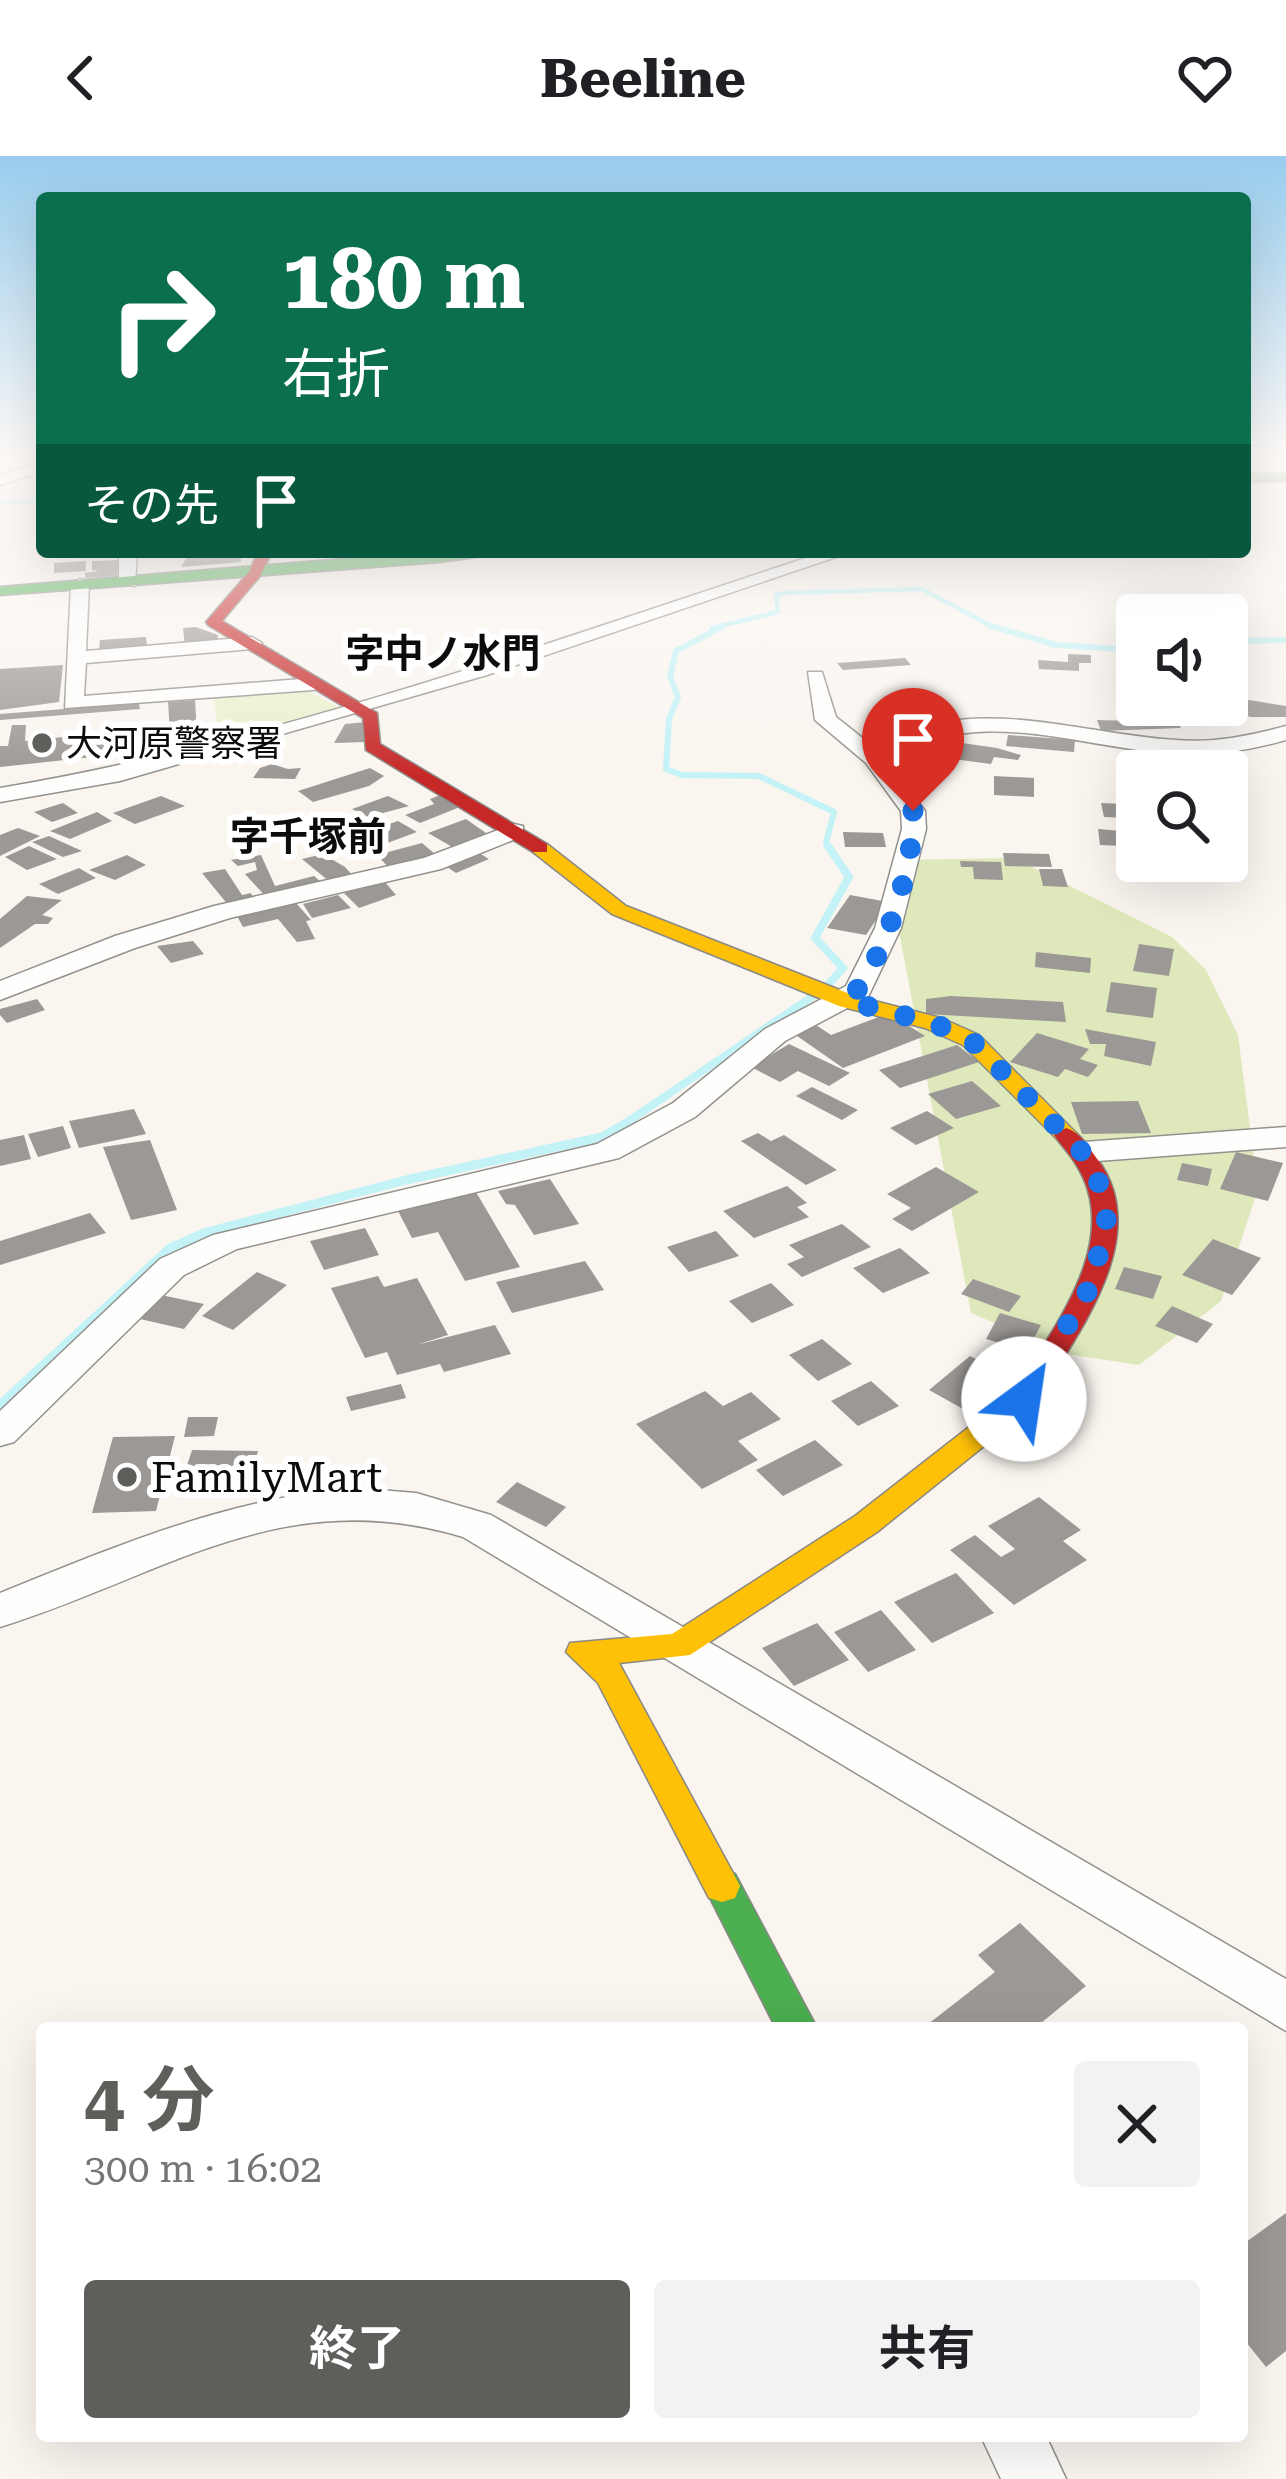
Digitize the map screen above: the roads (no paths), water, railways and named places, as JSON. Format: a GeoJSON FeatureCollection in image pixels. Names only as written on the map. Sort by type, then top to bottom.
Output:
{"type":"FeatureCollection","features":[{"type":"Feature","properties":{"kind":"street"},"geometry":{"type":"LineString","coordinates":[[128,559],[128,582]]}},
{"type":"Feature","properties":{"kind":"street"},"geometry":{"type":"LineString","coordinates":[[0,590],[128,582],[260,562],[326,559]]}},
{"type":"Feature","properties":{"kind":"street"},"geometry":{"type":"LineString","coordinates":[[80,585],[90,632],[77,658],[73,703],[209,720],[356,707],[819,559]]}},
{"type":"Feature","properties":{"kind":"street"},"geometry":{"type":"LineString","coordinates":[[260,562],[201,623],[253,644],[371,716],[372,746],[514,831],[619,910],[838,998],[933,1023],[971,1040],[1095,1165],[1107,1223],[1090,1287],[1024,1399],[866,1524],[678,1646],[582,1652],[610,1674],[794,2022]]}},
{"type":"Feature","properties":{"kind":"street"},"geometry":{"type":"LineString","coordinates":[[77,658],[253,644]]}},
{"type":"Feature","properties":{"kind":"street"},"geometry":{"type":"LineString","coordinates":[[0,1433],[172,1267],[226,1242],[608,1151],[684,1110],[775,1035],[858,991],[888,928],[914,830],[904,796],[874,758],[826,720],[815,676]]}},
{"type":"Feature","properties":{"kind":"street"},"geometry":{"type":"LineString","coordinates":[[0,795],[112,776],[209,720],[314,683]]}},
{"type":"Feature","properties":{"kind":"street"},"geometry":{"type":"LineString","coordinates":[[874,758],[924,730],[965,724],[1049,728],[1180,750],[1221,751],[1286,734]]}},
{"type":"Feature","properties":{"kind":"street"},"geometry":{"type":"LineString","coordinates":[[0,992],[91,960],[125,942],[223,912],[432,863],[514,831]]}},
{"type":"Feature","properties":{"kind":"street"},"geometry":{"type":"LineString","coordinates":[[1084,1152],[1286,1137]]}},
{"type":"Feature","properties":{"kind":"street"},"geometry":{"type":"LineString","coordinates":[[0,1611],[248,1515],[306,1503],[400,1504],[477,1526],[1286,2007]]}},
{"type":"Feature","properties":{"kind":"street"},"geometry":{"type":"LineString","coordinates":[[1015,2442],[1034,2479]]}},
{"type":"Feature","properties":{"kind":"waterway"},"geometry":{"type":"LineString","coordinates":[[712,628],[778,612],[776,595],[783,593],[922,589],[991,626]]}},
{"type":"Feature","properties":{"kind":"waterway"},"geometry":{"type":"LineString","coordinates":[[725,625],[676,651],[670,676],[678,697],[669,719],[666,769],[682,775],[759,776],[834,812],[828,846]]}},
{"type":"Feature","properties":{"kind":"waterway"},"geometry":{"type":"LineString","coordinates":[[991,626],[1056,645],[1116,649]]}},
{"type":"Feature","properties":{"kind":"waterway"},"geometry":{"type":"LineString","coordinates":[[991,626],[995,628]]}},
{"type":"Feature","properties":{"kind":"waterway"},"geometry":{"type":"LineString","coordinates":[[1248,641],[1286,640]]}},
{"type":"Feature","properties":{"kind":"waterway"},"geometry":{"type":"LineString","coordinates":[[827,986],[843,968],[815,938],[849,877],[828,846]]}},
{"type":"Feature","properties":{"kind":"waterway"},"geometry":{"type":"LineString","coordinates":[[622,1126],[813,996]]}},
{"type":"Feature","properties":{"kind":"waterway"},"geometry":{"type":"LineString","coordinates":[[0,1405],[170,1248],[207,1232],[406,1180],[602,1137],[622,1126]]}},
{"type":"Feature","properties":{"kind":"place","name":"大河原警察署"},"geometry":{"type":"Point","coordinates":[42,743]}},
{"type":"Feature","properties":{"kind":"place","name":"FamilyMart"},"geometry":{"type":"Point","coordinates":[127,1477]}},
{"type":"Feature","properties":{"kind":"district","name":"字中ノ水門"},"geometry":{"type":"Point","coordinates":[443,653]}},
{"type":"Feature","properties":{"kind":"district","name":"字千塚前"},"geometry":{"type":"Point","coordinates":[308,836]}}]}
